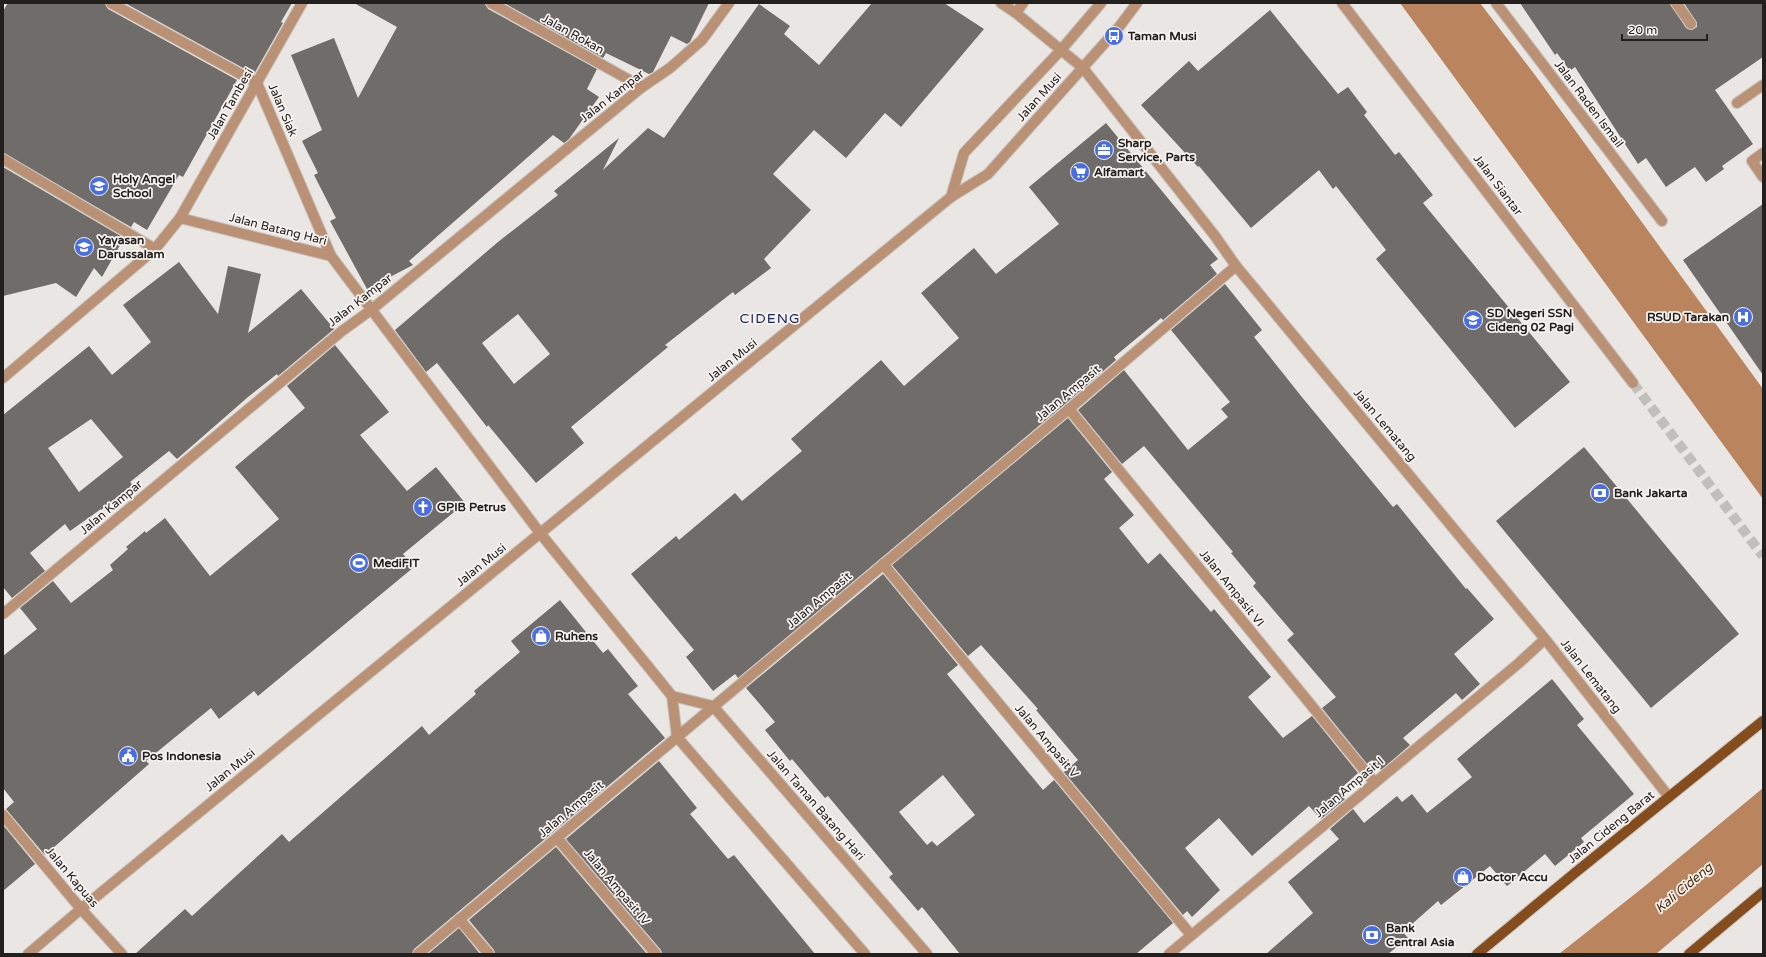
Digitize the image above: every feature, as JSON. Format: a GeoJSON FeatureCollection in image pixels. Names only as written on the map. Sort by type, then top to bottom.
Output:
{"type":"FeatureCollection","features":[{"type":"Feature","properties":{"kind":"main road","name":"Jalan Cideng Barat"},"geometry":{"type":"LineString","coordinates":[[1477,954],[1763,721]]}},
{"type":"Feature","properties":{"kind":"main road"},"geometry":{"type":"LineString","coordinates":[[1689,954],[1763,892]]}},
{"type":"Feature","properties":{"kind":"street","name":"Jalan Siak"},"geometry":{"type":"LineString","coordinates":[[111,3],[257,83],[331,256]]}},
{"type":"Feature","properties":{"kind":"street","name":"Jalan Tambesi"},"geometry":{"type":"LineString","coordinates":[[180,218],[302,3]]}},
{"type":"Feature","properties":{"kind":"street","name":"Jalan Rokan"},"geometry":{"type":"LineString","coordinates":[[491,3],[642,87]]}},
{"type":"Feature","properties":{"kind":"street","name":"Jalan Kampar"},"geometry":{"type":"LineString","coordinates":[[3,614],[336,336],[371,310],[642,87],[670,68],[702,40],[729,3]]}},
{"type":"Feature","properties":{"kind":"street","name":"Jalan Lematang"},"geometry":{"type":"LineString","coordinates":[[1001,3],[1016,13],[1083,68],[1215,236],[1236,266],[1545,639],[1669,797]]}},
{"type":"Feature","properties":{"kind":"street"},"geometry":{"type":"LineString","coordinates":[[1016,13],[1023,3]]}},
{"type":"Feature","properties":{"kind":"street","name":"Jalan Musi"},"geometry":{"type":"LineString","coordinates":[[951,197],[964,152],[1061,50],[1101,3]]}},
{"type":"Feature","properties":{"kind":"street","name":"Jalan Musi"},"geometry":{"type":"LineString","coordinates":[[28,954],[951,197],[988,174],[1119,27],[1136,3]]}},
{"type":"Feature","properties":{"kind":"street","name":"Jalan Siantar"},"geometry":{"type":"LineString","coordinates":[[1342,3],[1633,383]]}},
{"type":"Feature","properties":{"kind":"street","name":"Jalan Raden Ismail"},"geometry":{"type":"LineString","coordinates":[[1496,3],[1662,221]]}},
{"type":"Feature","properties":{"kind":"street"},"geometry":{"type":"LineString","coordinates":[[1676,3],[1691,24]]}},
{"type":"Feature","properties":{"kind":"street"},"geometry":{"type":"LineString","coordinates":[[1737,103],[1763,85]]}},
{"type":"Feature","properties":{"kind":"street"},"geometry":{"type":"LineString","coordinates":[[1763,153],[1752,161],[1763,177]]}},
{"type":"Feature","properties":{"kind":"street"},"geometry":{"type":"LineString","coordinates":[[3,159],[155,249]]}},
{"type":"Feature","properties":{"kind":"street"},"geometry":{"type":"LineString","coordinates":[[3,378],[155,249],[180,218]]}},
{"type":"Feature","properties":{"kind":"street","name":"Jalan Batang Hari"},"geometry":{"type":"LineString","coordinates":[[180,218],[331,256],[540,533]]}},
{"type":"Feature","properties":{"kind":"street","name":"Jalan Ampasit"},"geometry":{"type":"LineString","coordinates":[[418,954],[1069,410],[1236,266]]}},
{"type":"Feature","properties":{"kind":"street","name":"Jalan Ampasit VI"},"geometry":{"type":"LineString","coordinates":[[1069,410],[1374,782]]}},
{"type":"Feature","properties":{"kind":"street"},"geometry":{"type":"LineString","coordinates":[[540,533],[672,696],[677,737],[865,954]]}},
{"type":"Feature","properties":{"kind":"street","name":"Jalan Ampasit V"},"geometry":{"type":"LineString","coordinates":[[883,564],[1192,935]]}},
{"type":"Feature","properties":{"kind":"street","name":"Jalan Ampasit I"},"geometry":{"type":"LineString","coordinates":[[1169,954],[1519,663],[1545,639]]}},
{"type":"Feature","properties":{"kind":"street"},"geometry":{"type":"LineString","coordinates":[[672,696],[713,706]]}},
{"type":"Feature","properties":{"kind":"street","name":"Jalan Taman Batang Hari"},"geometry":{"type":"LineString","coordinates":[[713,706],[927,954]]}},
{"type":"Feature","properties":{"kind":"street","name":"Jalan Kapuas"},"geometry":{"type":"LineString","coordinates":[[3,815],[81,909],[122,954]]}},
{"type":"Feature","properties":{"kind":"street","name":"Jalan Ampasit IV"},"geometry":{"type":"LineString","coordinates":[[557,838],[656,954]]}},
{"type":"Feature","properties":{"kind":"street"},"geometry":{"type":"LineString","coordinates":[[459,919],[489,954]]}},
{"type":"Feature","properties":{"kind":"water"},"geometry":{"type":"Polygon","coordinates":[[[1400,3],[1480,3],[1535,75],[1763,389],[1763,499],[1400,3]]]}},
{"type":"Feature","properties":{"kind":"water","name":"Kali Cideng"},"geometry":{"type":"Polygon","coordinates":[[[1763,788],[1763,864],[1656,954],[1559,954],[1645,886],[1763,788]]]}},
{"type":"Feature","properties":{"kind":"building"},"geometry":{"type":"Polygon","coordinates":[[[8,3],[105,3],[108,9],[237,80],[183,177],[179,175],[147,230],[134,222],[131,227],[3,153],[3,11],[8,3]]]}},
{"type":"Feature","properties":{"kind":"building"},"geometry":{"type":"Polygon","coordinates":[[[125,3],[292,3],[281,22],[283,23],[254,74],[125,3]]]}},
{"type":"Feature","properties":{"kind":"building"},"geometry":{"type":"Polygon","coordinates":[[[354,3],[485,3],[488,9],[597,69],[587,89],[599,97],[569,139],[564,143],[553,135],[409,261],[413,265],[367,289],[330,221],[336,218],[314,175],[318,173],[302,141],[322,130],[291,55],[334,38],[358,98],[397,27],[354,3]]]}},
{"type":"Feature","properties":{"kind":"building"},"geometry":{"type":"Polygon","coordinates":[[[504,3],[709,3],[690,42],[687,44],[671,36],[653,72],[649,74],[606,53],[603,58],[504,3]]]}},
{"type":"Feature","properties":{"kind":"building"},"geometry":{"type":"Polygon","coordinates":[[[872,3],[944,3],[984,29],[901,127],[885,113],[846,158],[814,130],[773,174],[811,210],[764,259],[771,268],[735,295],[733,292],[665,345],[668,347],[571,427],[584,443],[536,483],[488,425],[487,427],[437,363],[426,372],[395,330],[498,242],[558,195],[554,191],[619,138],[603,170],[648,128],[664,138],[759,4],[790,26],[784,34],[819,65],[872,3]],[[518,314],[482,343],[514,384],[550,354],[518,314]]]}},
{"type":"Feature","properties":{"kind":"building"},"geometry":{"type":"Polygon","coordinates":[[[1520,3],[1670,3],[1686,28],[1691,30],[1697,27],[1697,23],[1684,3],[1763,3],[1763,57],[1715,90],[1753,144],[1722,166],[1724,169],[1706,182],[1695,167],[1666,187],[1646,158],[1638,164],[1575,67],[1570,71],[1557,53],[1555,55],[1520,3]]]}},
{"type":"Feature","properties":{"kind":"building"},"geometry":{"type":"Polygon","coordinates":[[[1270,10],[1338,94],[1348,87],[1367,112],[1364,115],[1395,155],[1399,152],[1433,195],[1423,203],[1570,382],[1515,428],[1376,259],[1386,250],[1336,186],[1333,189],[1319,170],[1251,228],[1199,166],[1198,167],[1141,105],[1189,61],[1198,71],[1270,10]]]}},
{"type":"Feature","properties":{"kind":"building"},"geometry":{"type":"Polygon","coordinates":[[[1106,123],[1218,259],[1210,265],[1217,274],[1163,320],[1161,318],[1114,357],[1116,360],[1065,404],[738,678],[735,674],[713,691],[686,657],[694,650],[631,574],[676,536],[679,540],[735,493],[742,501],[802,451],[791,439],[881,360],[904,386],[959,338],[921,293],[974,248],[996,274],[1059,224],[1029,187],[1106,123]]]}},
{"type":"Feature","properties":{"kind":"building"},"geometry":{"type":"Polygon","coordinates":[[[3,167],[124,238],[102,277],[94,268],[76,297],[56,283],[3,296],[3,167]]]}},
{"type":"Feature","properties":{"kind":"building","name":"RSUD Tarakan"},"geometry":{"type":"Polygon","coordinates":[[[1763,204],[1763,375],[1683,260],[1763,204]]]}},
{"type":"Feature","properties":{"kind":"building"},"geometry":{"type":"Polygon","coordinates":[[[179,262],[218,314],[228,266],[261,274],[248,333],[301,289],[334,329],[278,376],[277,374],[248,397],[177,459],[169,451],[130,482],[133,485],[101,510],[70,531],[65,524],[30,553],[45,571],[12,598],[3,587],[3,415],[89,346],[112,375],[151,342],[123,305],[179,262]],[[91,419],[48,448],[79,492],[123,457],[91,419]]]}},
{"type":"Feature","properties":{"kind":"building"},"geometry":{"type":"Polygon","coordinates":[[[1225,284],[1262,330],[1254,337],[1301,396],[1393,507],[1397,504],[1466,589],[1467,588],[1494,619],[1454,654],[1480,684],[1462,700],[1456,693],[1403,738],[1410,745],[1381,770],[1372,760],[1367,764],[1322,708],[1336,697],[1287,640],[1294,634],[1253,586],[1256,583],[1231,553],[1233,552],[1144,446],[1122,464],[1078,410],[1124,370],[1188,450],[1228,417],[1221,409],[1230,402],[1171,330],[1225,284]]]}},
{"type":"Feature","properties":{"kind":"building"},"geometry":{"type":"Polygon","coordinates":[[[335,345],[389,412],[360,435],[407,491],[436,467],[465,503],[403,554],[414,567],[258,696],[254,691],[219,719],[211,708],[146,761],[149,764],[45,855],[6,809],[14,802],[3,788],[3,656],[37,629],[20,608],[53,581],[71,603],[113,570],[110,565],[128,549],[126,547],[145,531],[146,533],[165,518],[210,576],[279,519],[235,467],[305,408],[287,386],[335,345]]]}},
{"type":"Feature","properties":{"kind":"building"},"geometry":{"type":"Polygon","coordinates":[[[1068,418],[1112,472],[1104,479],[1134,515],[1119,528],[1148,564],[1160,553],[1211,612],[1214,609],[1271,677],[1248,697],[1283,738],[1312,716],[1358,773],[1338,791],[1345,799],[1321,819],[1309,806],[1252,856],[1219,818],[1185,848],[1220,890],[1192,917],[1187,911],[1183,915],[1064,772],[1078,760],[1036,710],[1038,709],[981,645],[968,656],[892,565],[1068,418]]]}},
{"type":"Feature","properties":{"kind":"building"},"geometry":{"type":"Polygon","coordinates":[[[1584,447],[1739,634],[1651,708],[1496,521],[1584,447]]]}},
{"type":"Feature","properties":{"kind":"building"},"geometry":{"type":"Polygon","coordinates":[[[883,574],[958,665],[947,674],[1043,790],[1054,780],[1173,923],[1136,954],[960,954],[922,907],[918,911],[889,877],[893,874],[828,796],[825,798],[792,759],[790,761],[765,730],[775,722],[746,688],[883,574]],[[943,775],[899,812],[927,845],[932,841],[937,846],[975,815],[943,775]]]}},
{"type":"Feature","properties":{"kind":"building"},"geometry":{"type":"Polygon","coordinates":[[[560,600],[603,653],[608,649],[638,686],[628,694],[665,738],[414,949],[412,954],[135,954],[185,909],[192,916],[282,834],[289,842],[422,726],[429,735],[476,694],[474,691],[520,652],[511,641],[560,600]]]}},
{"type":"Feature","properties":{"kind":"building"},"geometry":{"type":"Polygon","coordinates":[[[1552,679],[1584,719],[1577,725],[1634,794],[1581,838],[1584,842],[1555,866],[1545,854],[1507,886],[1490,866],[1441,905],[1438,901],[1403,932],[1408,938],[1388,954],[1266,954],[1313,913],[1288,882],[1339,839],[1330,829],[1353,809],[1364,823],[1397,796],[1402,802],[1412,794],[1427,813],[1472,777],[1457,759],[1552,679]]]}},
{"type":"Feature","properties":{"kind":"building"},"geometry":{"type":"Polygon","coordinates":[[[659,761],[697,808],[690,814],[728,859],[734,855],[815,954],[662,954],[661,950],[566,839],[659,761]]]}},
{"type":"Feature","properties":{"kind":"building"},"geometry":{"type":"Polygon","coordinates":[[[3,825],[35,864],[3,891],[3,825]]]}},
{"type":"Feature","properties":{"kind":"building"},"geometry":{"type":"Polygon","coordinates":[[[556,847],[647,954],[495,954],[494,950],[469,920],[556,847]]]}},
{"type":"Feature","properties":{"kind":"building"},"geometry":{"type":"Polygon","coordinates":[[[459,928],[480,954],[428,954],[459,928]]]}},
{"type":"Feature","properties":{"kind":"tunnel"},"geometry":{"type":"LineString","coordinates":[[1633,383],[1763,556]]}},
{"type":"Feature","properties":{"kind":"place","name":"Taman Musi"},"geometry":{"type":"Point","coordinates":[1114,36]}},
{"type":"Feature","properties":{"kind":"place","name":"Sharp Service, Parts"},"geometry":{"type":"Point","coordinates":[1104,150]}},
{"type":"Feature","properties":{"kind":"place","name":"Alfamart"},"geometry":{"type":"Point","coordinates":[1080,172]}},
{"type":"Feature","properties":{"kind":"place","name":"Holy Angel School"},"geometry":{"type":"Point","coordinates":[99,186]}},
{"type":"Feature","properties":{"kind":"place","name":"Yayasan Darussalam"},"geometry":{"type":"Point","coordinates":[84,247]}},
{"type":"Feature","properties":{"kind":"place","name":"RSUD Tarakan"},"geometry":{"type":"Point","coordinates":[1743,317]}},
{"type":"Feature","properties":{"kind":"place","name":"SD Negeri SSN Cideng 02 Pagi"},"geometry":{"type":"Point","coordinates":[1473,320]}},
{"type":"Feature","properties":{"kind":"place","name":"Bank Jakarta"},"geometry":{"type":"Point","coordinates":[1600,493]}},
{"type":"Feature","properties":{"kind":"place","name":"GPIB Petrus"},"geometry":{"type":"Point","coordinates":[423,507]}},
{"type":"Feature","properties":{"kind":"place","name":"MediFIT"},"geometry":{"type":"Point","coordinates":[359,563]}},
{"type":"Feature","properties":{"kind":"place","name":"Ruhens"},"geometry":{"type":"Point","coordinates":[541,636]}},
{"type":"Feature","properties":{"kind":"place","name":"Pos Indonesia"},"geometry":{"type":"Point","coordinates":[128,756]}},
{"type":"Feature","properties":{"kind":"place","name":"Doctor Accu"},"geometry":{"type":"Point","coordinates":[1463,877]}},
{"type":"Feature","properties":{"kind":"place","name":"Bank Central Asia"},"geometry":{"type":"Point","coordinates":[1372,935]}},
{"type":"Feature","properties":{"kind":"district","name":"CIDENG"},"geometry":{"type":"Point","coordinates":[770,318]}}]}
